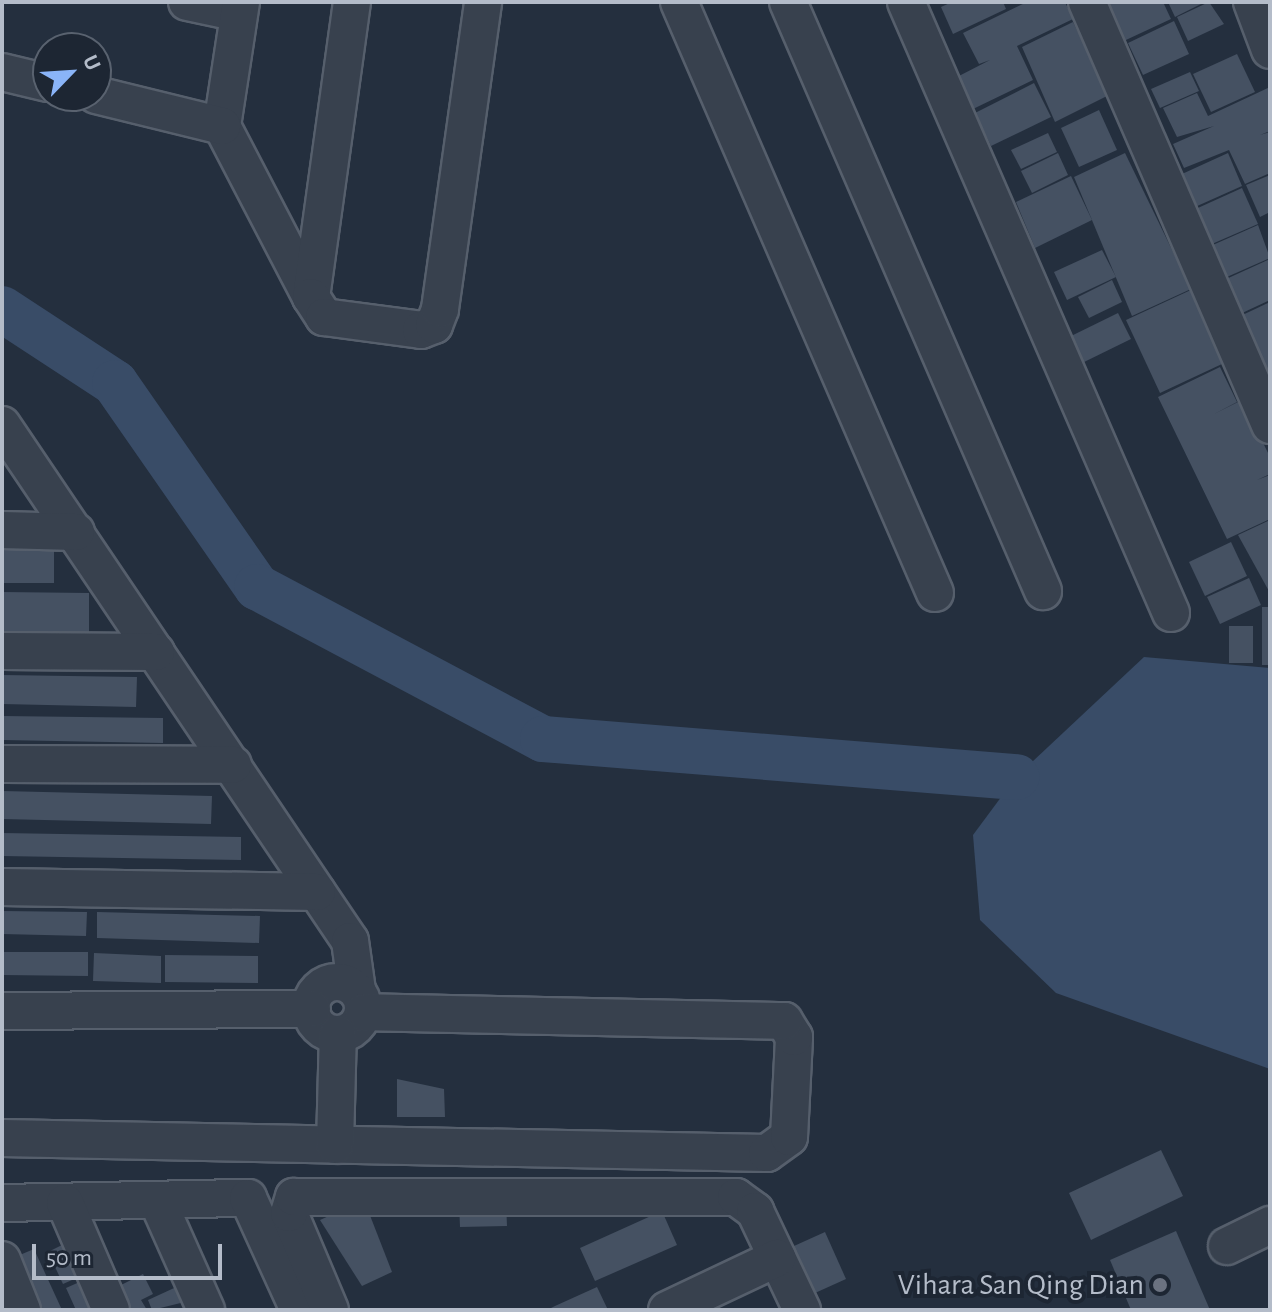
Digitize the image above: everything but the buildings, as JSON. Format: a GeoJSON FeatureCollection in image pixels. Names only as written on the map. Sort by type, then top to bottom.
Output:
{"type":"FeatureCollection","features":[{"type":"Feature","properties":{"kind":"street"},"geometry":{"type":"LineString","coordinates":[[187,2],[240,8],[222,126],[324,317],[421,330],[437,319],[483,2]]}},
{"type":"Feature","properties":{"kind":"street"},"geometry":{"type":"LineString","coordinates":[[311,297],[352,2]]}},
{"type":"Feature","properties":{"kind":"street"},"geometry":{"type":"LineString","coordinates":[[679,2],[935,593]]}},
{"type":"Feature","properties":{"kind":"street"},"geometry":{"type":"LineString","coordinates":[[788,2],[1043,591]]}},
{"type":"Feature","properties":{"kind":"street"},"geometry":{"type":"LineString","coordinates":[[906,2],[1171,613]]}},
{"type":"Feature","properties":{"kind":"street"},"geometry":{"type":"LineString","coordinates":[[1087,2],[1270,425]]}},
{"type":"Feature","properties":{"kind":"street"},"geometry":{"type":"LineString","coordinates":[[1252,2],[1270,50]]}},
{"type":"Feature","properties":{"kind":"street"},"geometry":{"type":"LineString","coordinates":[[2,72],[32,79]]}},
{"type":"Feature","properties":{"kind":"street"},"geometry":{"type":"LineString","coordinates":[[112,99],[222,126]]}},
{"type":"Feature","properties":{"kind":"street"},"geometry":{"type":"LineString","coordinates":[[2,425],[355,950],[353,1012],[335,1145]]}},
{"type":"Feature","properties":{"kind":"street"},"geometry":{"type":"LineString","coordinates":[[2,530],[76,532]]}},
{"type":"Feature","properties":{"kind":"street"},"geometry":{"type":"LineString","coordinates":[[2,651],[156,652]]}},
{"type":"Feature","properties":{"kind":"street"},"geometry":{"type":"LineString","coordinates":[[2,764],[233,765]]}},
{"type":"Feature","properties":{"kind":"street"},"geometry":{"type":"LineString","coordinates":[[2,887],[317,892]]}},
{"type":"Feature","properties":{"kind":"street"},"geometry":{"type":"LineString","coordinates":[[312,1009],[328,983],[353,1012]]}},
{"type":"Feature","properties":{"kind":"street"},"geometry":{"type":"LineString","coordinates":[[2,1138],[767,1153],[789,1137],[794,1037],[784,1021],[353,1012],[321,1028],[312,1009]]}},
{"type":"Feature","properties":{"kind":"street"},"geometry":{"type":"LineString","coordinates":[[2,1011],[312,1009]]}},
{"type":"Feature","properties":{"kind":"street"},"geometry":{"type":"LineString","coordinates":[[330,1310],[289,1213],[294,1197],[736,1197],[755,1211],[802,1310]]}},
{"type":"Feature","properties":{"kind":"street"},"geometry":{"type":"LineString","coordinates":[[2,1203],[248,1198],[299,1310]]}},
{"type":"Feature","properties":{"kind":"street"},"geometry":{"type":"LineString","coordinates":[[158,1202],[206,1310]]}},
{"type":"Feature","properties":{"kind":"street"},"geometry":{"type":"LineString","coordinates":[[65,1203],[111,1310]]}},
{"type":"Feature","properties":{"kind":"street"},"geometry":{"type":"LineString","coordinates":[[1227,1246],[1270,1225]]}},
{"type":"Feature","properties":{"kind":"street"},"geometry":{"type":"LineString","coordinates":[[667,1310],[777,1258]]}},
{"type":"Feature","properties":{"kind":"street"},"geometry":{"type":"LineString","coordinates":[[2,1260],[22,1310]]}},
{"type":"Feature","properties":{"kind":"water"},"geometry":{"type":"Polygon","coordinates":[[[1144,657],[1270,668],[1270,1069],[1056,993],[980,920],[973,835],[1016,777],[1144,657]]]}},
{"type":"Feature","properties":{"kind":"waterway"},"geometry":{"type":"LineString","coordinates":[[2,309],[115,383],[257,587],[543,739],[1016,777]]}},
{"type":"Feature","properties":{"kind":"place","name":"Vihara San Qing Dian"},"geometry":{"type":"Point","coordinates":[1160,1285]}}]}
